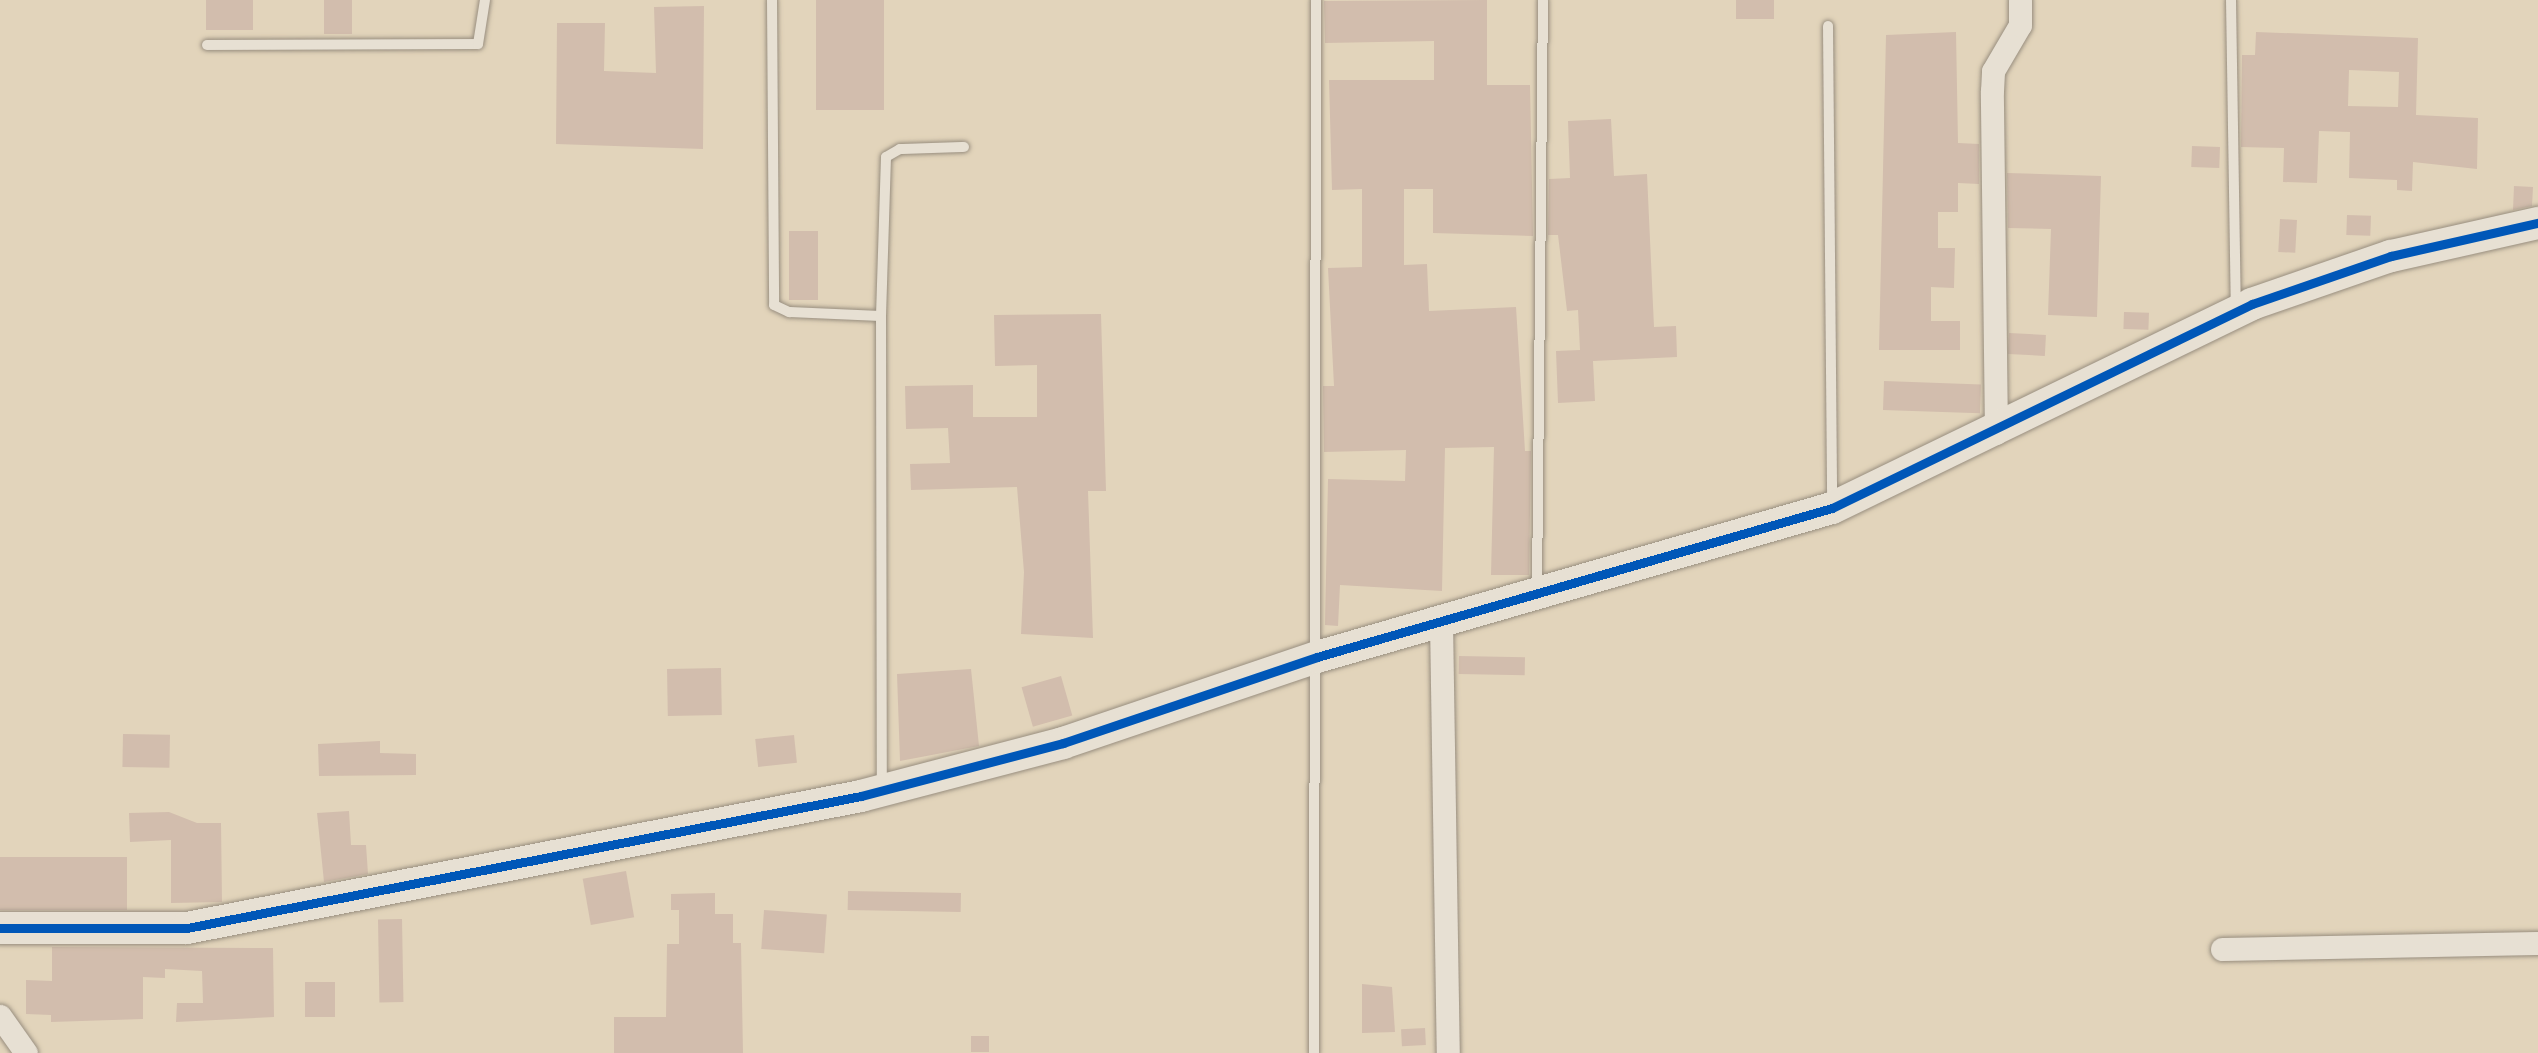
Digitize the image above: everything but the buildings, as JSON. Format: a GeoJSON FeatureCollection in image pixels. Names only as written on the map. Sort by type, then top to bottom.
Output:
{"type":"FeatureCollection","features":[{"type":"Feature","properties":{"kind":"street"},"geometry":{"type":"LineString","coordinates":[[1996,433],[1993,71],[2020,25],[2020,0]]}},
{"type":"Feature","properties":{"kind":"street"},"geometry":{"type":"LineString","coordinates":[[0,928],[187,928],[882,790],[1063,743],[1317,657],[1832,508],[1996,433],[2236,312],[2391,256],[2538,223]]}},
{"type":"Feature","properties":{"kind":"street"},"geometry":{"type":"LineString","coordinates":[[1441,621],[1448,1053]]}},
{"type":"Feature","properties":{"kind":"street"},"geometry":{"type":"LineString","coordinates":[[2222,949],[2538,943]]}},
{"type":"Feature","properties":{"kind":"street"},"geometry":{"type":"LineString","coordinates":[[0,1016],[26,1053]]}},
{"type":"Feature","properties":{"kind":"lane"},"geometry":{"type":"LineString","coordinates":[[207,45],[478,44],[485,0]]}},
{"type":"Feature","properties":{"kind":"lane"},"geometry":{"type":"LineString","coordinates":[[772,0],[774,305],[789,312],[881,316]]}},
{"type":"Feature","properties":{"kind":"lane"},"geometry":{"type":"LineString","coordinates":[[1314,1053],[1317,657],[1316,0]]}},
{"type":"Feature","properties":{"kind":"lane"},"geometry":{"type":"LineString","coordinates":[[1537,595],[1543,0]]}},
{"type":"Feature","properties":{"kind":"lane"},"geometry":{"type":"LineString","coordinates":[[2231,0],[2236,312]]}},
{"type":"Feature","properties":{"kind":"lane"},"geometry":{"type":"LineString","coordinates":[[1828,26],[1832,508]]}},
{"type":"Feature","properties":{"kind":"lane"},"geometry":{"type":"LineString","coordinates":[[882,790],[881,316],[886,157],[900,149],[964,147]]}},
{"type":"Feature","properties":{"kind":"cycle path"},"geometry":{"type":"LineString","coordinates":[[0,928],[187,928],[861,796],[1063,743],[1317,657],[1832,508],[2252,304],[2391,256],[2538,223]]}}]}
